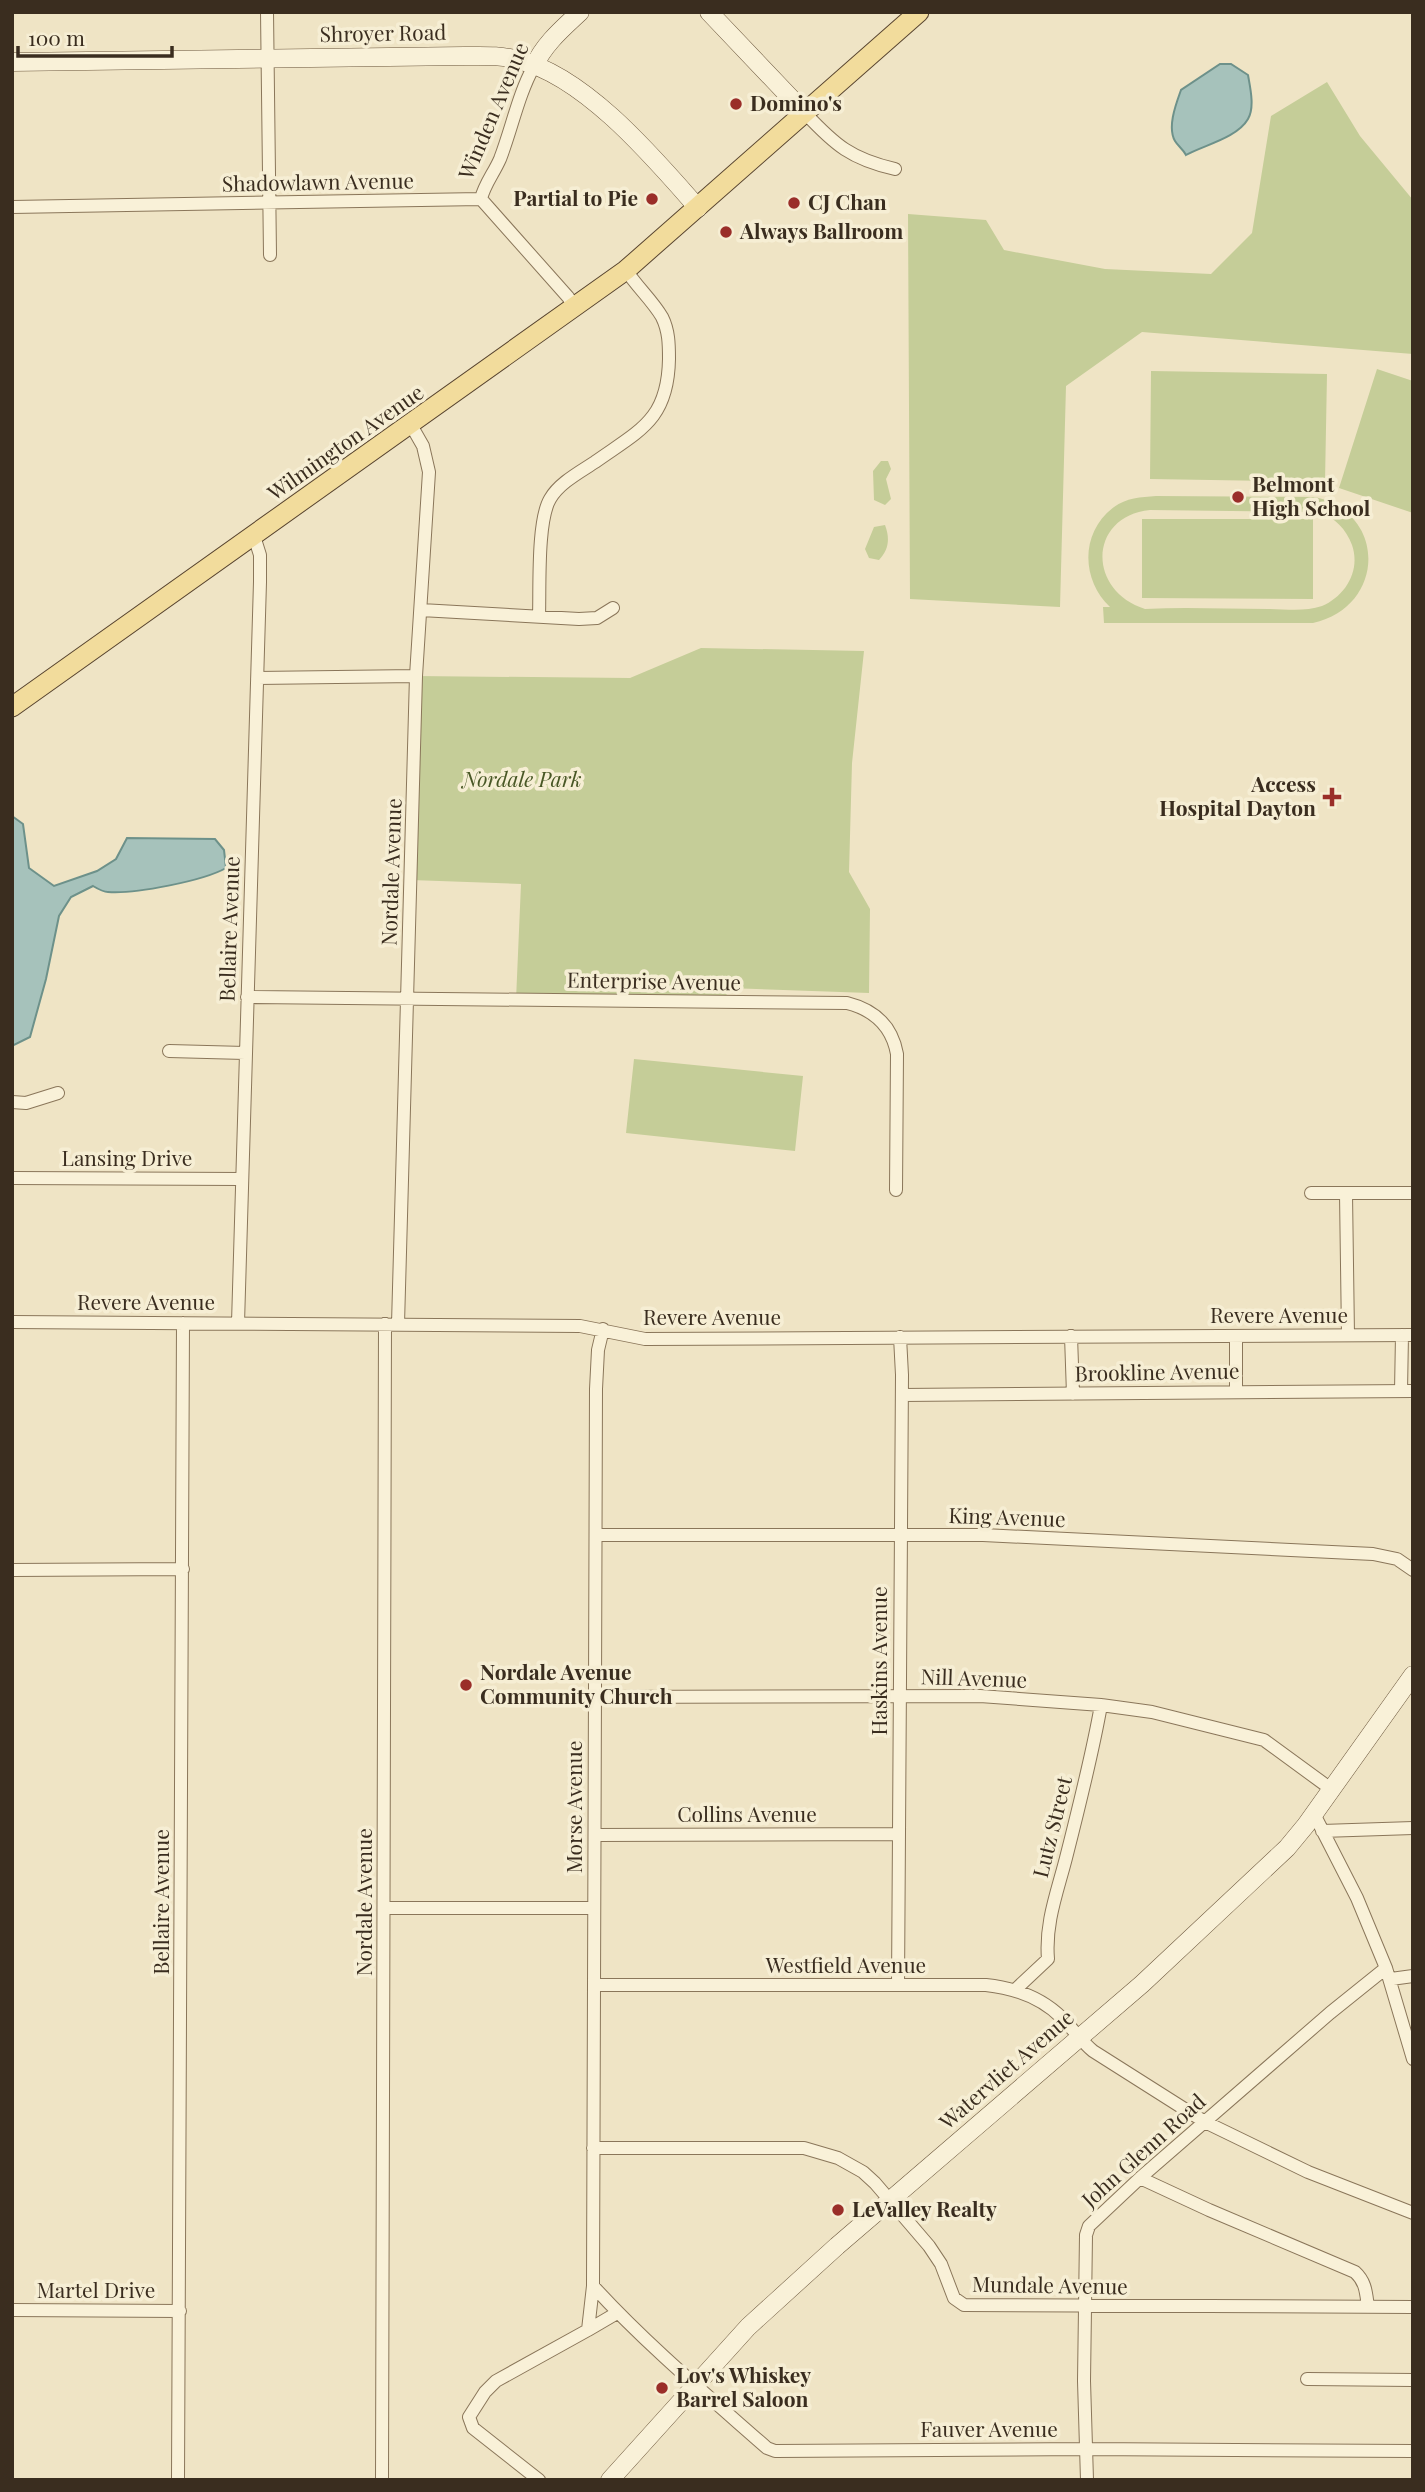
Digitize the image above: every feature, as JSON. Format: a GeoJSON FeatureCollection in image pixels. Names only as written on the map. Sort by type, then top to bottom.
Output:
{"type":"FeatureCollection","features":[{"type":"Feature","properties":{"kind":"main road","name":"Wilmington Avenue"},"geometry":{"type":"LineString","coordinates":[[12,707],[626,270],[919,12]]}},
{"type":"Feature","properties":{"kind":"street"},"geometry":{"type":"LineString","coordinates":[[267,12],[270,254]]}},
{"type":"Feature","properties":{"kind":"street","name":"Winden Avenue"},"geometry":{"type":"LineString","coordinates":[[481,199],[500,158],[521,94],[534,66],[551,40],[580,12]]}},
{"type":"Feature","properties":{"kind":"street"},"geometry":{"type":"LineString","coordinates":[[709,12],[825,135],[857,159],[895,169]]}},
{"type":"Feature","properties":{"kind":"street","name":"Shroyer Road"},"geometry":{"type":"LineString","coordinates":[[12,62],[488,56],[520,60],[547,70],[610,116],[698,208]]}},
{"type":"Feature","properties":{"kind":"street"},"geometry":{"type":"LineString","coordinates":[[481,199],[575,308]]}},
{"type":"Feature","properties":{"kind":"street","name":"Shadowlawn Avenue"},"geometry":{"type":"LineString","coordinates":[[12,207],[481,199]]}},
{"type":"Feature","properties":{"kind":"street"},"geometry":{"type":"LineString","coordinates":[[539,616],[542,537],[548,502],[561,486],[645,427],[661,406],[666,390],[670,342],[667,330],[656,309],[626,270]]}},
{"type":"Feature","properties":{"kind":"street","name":"Nordale Avenue"},"geometry":{"type":"LineString","coordinates":[[382,2480],[392,1324],[407,999],[416,676],[429,472],[423,446],[411,425]]}},
{"type":"Feature","properties":{"kind":"street","name":"Bellaire Avenue"},"geometry":{"type":"LineString","coordinates":[[238,1323],[260,582],[260,555],[254,536]]}},
{"type":"Feature","properties":{"kind":"street"},"geometry":{"type":"LineString","coordinates":[[421,610],[597,618],[613,608]]}},
{"type":"Feature","properties":{"kind":"street"},"geometry":{"type":"LineString","coordinates":[[257,678],[416,676]]}},
{"type":"Feature","properties":{"kind":"street","name":"Enterprise Avenue"},"geometry":{"type":"LineString","coordinates":[[247,997],[847,1003],[858,1006],[878,1017],[894,1040],[897,1054],[896,1190]]}},
{"type":"Feature","properties":{"kind":"street"},"geometry":{"type":"LineString","coordinates":[[169,1051],[246,1053]]}},
{"type":"Feature","properties":{"kind":"street"},"geometry":{"type":"LineString","coordinates":[[12,1102],[26,1102],[58,1093]]}},
{"type":"Feature","properties":{"kind":"street","name":"Lansing Drive"},"geometry":{"type":"LineString","coordinates":[[12,1178],[242,1179]]}},
{"type":"Feature","properties":{"kind":"street"},"geometry":{"type":"LineString","coordinates":[[1311,1193],[1413,1193]]}},
{"type":"Feature","properties":{"kind":"street"},"geometry":{"type":"LineString","coordinates":[[1346,1194],[1348,1335]]}},
{"type":"Feature","properties":{"kind":"street","name":"Revere Avenue"},"geometry":{"type":"LineString","coordinates":[[12,1322],[580,1326],[645,1339],[1407,1335]]}},
{"type":"Feature","properties":{"kind":"street","name":"Bellaire Avenue"},"geometry":{"type":"LineString","coordinates":[[178,2480],[183,1323]]}},
{"type":"Feature","properties":{"kind":"street","name":"Morse Avenue"},"geometry":{"type":"LineString","coordinates":[[588,2330],[593,2286],[596,1388],[598,1349],[603,1329]]}},
{"type":"Feature","properties":{"kind":"street"},"geometry":{"type":"LineString","coordinates":[[1407,1335],[1407,1391]]}},
{"type":"Feature","properties":{"kind":"street"},"geometry":{"type":"LineString","coordinates":[[1071,1336],[1073,1394]]}},
{"type":"Feature","properties":{"kind":"street"},"geometry":{"type":"LineString","coordinates":[[1236,1392],[1237,1336]]}},
{"type":"Feature","properties":{"kind":"street","name":"Haskins Avenue"},"geometry":{"type":"LineString","coordinates":[[898,1985],[900,1337]]}},
{"type":"Feature","properties":{"kind":"street","name":"Brookline Avenue"},"geometry":{"type":"LineString","coordinates":[[901,1395],[1407,1391]]}},
{"type":"Feature","properties":{"kind":"street","name":"King Avenue"},"geometry":{"type":"LineString","coordinates":[[596,1535],[983,1535],[1373,1554],[1397,1559],[1413,1570]]}},
{"type":"Feature","properties":{"kind":"street"},"geometry":{"type":"LineString","coordinates":[[12,1570],[183,1569]]}},
{"type":"Feature","properties":{"kind":"street","name":"Watervliet Avenue"},"geometry":{"type":"LineString","coordinates":[[610,2480],[748,2327],[1142,1984],[1287,1847],[1314,1814],[1413,1675]]}},
{"type":"Feature","properties":{"kind":"street","name":"Nill Avenue"},"geometry":{"type":"LineString","coordinates":[[595,1697],[980,1696],[1101,1705],[1152,1712],[1264,1740],[1331,1789]]}},
{"type":"Feature","properties":{"kind":"street","name":"Lutz Street"},"geometry":{"type":"LineString","coordinates":[[1015,1990],[1048,1959],[1050,1911],[1060,1883],[1101,1705]]}},
{"type":"Feature","properties":{"kind":"street"},"geometry":{"type":"LineString","coordinates":[[1314,1814],[1357,1898],[1389,1973],[1413,2059]]}},
{"type":"Feature","properties":{"kind":"street"},"geometry":{"type":"LineString","coordinates":[[1322,1832],[1413,1828]]}},
{"type":"Feature","properties":{"kind":"street","name":"Collins Avenue"},"geometry":{"type":"LineString","coordinates":[[595,1835],[898,1835]]}},
{"type":"Feature","properties":{"kind":"street"},"geometry":{"type":"LineString","coordinates":[[385,1908],[594,1908]]}},
{"type":"Feature","properties":{"kind":"street"},"geometry":{"type":"LineString","coordinates":[[1389,1973],[1413,1976]]}},
{"type":"Feature","properties":{"kind":"street","name":"John Glenn Road"},"geometry":{"type":"LineString","coordinates":[[1087,2480],[1084,2306],[1086,2235],[1089,2226],[1140,2178],[1330,2013],[1389,1973]]}},
{"type":"Feature","properties":{"kind":"street","name":"Westfield Avenue"},"geometry":{"type":"LineString","coordinates":[[594,1985],[986,1985],[1015,1990],[1031,1996],[1059,2015],[1078,2039],[1205,2122],[1308,2172],[1413,2213]]}},
{"type":"Feature","properties":{"kind":"street","name":"Mundale Avenue"},"geometry":{"type":"LineString","coordinates":[[593,2148],[804,2148],[850,2163],[875,2183],[929,2246],[941,2264],[954,2298],[964,2305],[1413,2307]]}},
{"type":"Feature","properties":{"kind":"street"},"geometry":{"type":"LineString","coordinates":[[1140,2178],[1355,2272],[1366,2287],[1368,2308]]}},
{"type":"Feature","properties":{"kind":"street"},"geometry":{"type":"LineString","coordinates":[[539,2480],[473,2428],[469,2417],[496,2381],[617,2313],[593,2286]]}},
{"type":"Feature","properties":{"kind":"street","name":"Martel Drive"},"geometry":{"type":"LineString","coordinates":[[12,2310],[180,2311]]}},
{"type":"Feature","properties":{"kind":"street","name":"Fauver Avenue"},"geometry":{"type":"LineString","coordinates":[[617,2313],[767,2448],[775,2451],[1413,2451]]}},
{"type":"Feature","properties":{"kind":"street"},"geometry":{"type":"LineString","coordinates":[[1307,2379],[1413,2380]]}},
{"type":"Feature","properties":{"kind":"green space"},"geometry":{"type":"Polygon","coordinates":[[[1327,82],[1360,136],[1413,200],[1413,354],[1142,332],[1066,386],[1060,607],[910,599],[908,214],[986,220],[1004,250],[1105,269],[1211,274],[1252,233],[1271,116],[1327,82]]]}},
{"type":"Feature","properties":{"kind":"green space"},"geometry":{"type":"Polygon","coordinates":[[[1377,369],[1413,381],[1413,513],[1339,488],[1377,369]]]}},
{"type":"Feature","properties":{"kind":"green space"},"geometry":{"type":"Polygon","coordinates":[[[1151,371],[1327,374],[1325,482],[1150,479],[1151,371]]]}},
{"type":"Feature","properties":{"kind":"green space"},"geometry":{"type":"Polygon","coordinates":[[[881,461],[888,461],[891,469],[886,479],[891,499],[885,505],[874,500],[873,471],[881,461]]]}},
{"type":"Feature","properties":{"kind":"green space"},"geometry":{"type":"Polygon","coordinates":[[[1150,496],[1315,497],[1339,507],[1356,522],[1365,540],[1368,560],[1365,581],[1354,599],[1337,614],[1313,623],[1104,623],[1103,607],[1110,607],[1094,584],[1088,556],[1095,529],[1103,517],[1119,504],[1150,496]],[[1150,510],[1130,515],[1115,525],[1106,539],[1102,555],[1105,571],[1112,586],[1126,600],[1145,609],[1315,608],[1338,596],[1349,582],[1354,564],[1352,545],[1347,534],[1330,517],[1319,512],[1150,510]]]}},
{"type":"Feature","properties":{"kind":"green space"},"geometry":{"type":"Polygon","coordinates":[[[1142,519],[1313,519],[1313,599],[1142,598],[1142,519]]]}},
{"type":"Feature","properties":{"kind":"green space"},"geometry":{"type":"Polygon","coordinates":[[[885,525],[888,535],[887,548],[879,560],[869,558],[865,549],[874,527],[885,525]]]}},
{"type":"Feature","properties":{"kind":"green space","name":"Nordale Park"},"geometry":{"type":"Polygon","coordinates":[[[701,648],[864,651],[852,763],[849,872],[870,909],[869,993],[727,988],[726,1002],[516,1000],[521,884],[411,880],[416,676],[630,678],[701,648]]]}},
{"type":"Feature","properties":{"kind":"green space"},"geometry":{"type":"Polygon","coordinates":[[[634,1059],[803,1076],[795,1151],[626,1133],[634,1059]]]}},
{"type":"Feature","properties":{"kind":"water"},"geometry":{"type":"Polygon","coordinates":[[[1220,64],[1231,64],[1248,75],[1250,114],[1243,126],[1236,131],[1186,155],[1175,141],[1172,129],[1181,90],[1220,64]]]}},
{"type":"Feature","properties":{"kind":"water"},"geometry":{"type":"Polygon","coordinates":[[[12,816],[23,824],[29,868],[54,886],[97,871],[116,859],[127,838],[215,839],[224,850],[226,868],[202,878],[151,889],[108,892],[93,886],[71,897],[59,916],[30,1037],[12,1046],[12,816]]]}},
{"type":"Feature","properties":{"kind":"place","name":"Domino's"},"geometry":{"type":"Point","coordinates":[736,104]}},
{"type":"Feature","properties":{"kind":"place","name":"Partial to Pie"},"geometry":{"type":"Point","coordinates":[652,199]}},
{"type":"Feature","properties":{"kind":"place","name":"CJ Chan"},"geometry":{"type":"Point","coordinates":[794,203]}},
{"type":"Feature","properties":{"kind":"place","name":"Always Ballroom"},"geometry":{"type":"Point","coordinates":[726,232]}},
{"type":"Feature","properties":{"kind":"place","name":"Belmont High School"},"geometry":{"type":"Point","coordinates":[1238,497]}},
{"type":"Feature","properties":{"kind":"place","name":"Access Hospital Dayton"},"geometry":{"type":"Point","coordinates":[1332,797]}},
{"type":"Feature","properties":{"kind":"place","name":"Nordale Avenue Community Church"},"geometry":{"type":"Point","coordinates":[466,1685]}},
{"type":"Feature","properties":{"kind":"place","name":"LeValley Realty"},"geometry":{"type":"Point","coordinates":[838,2210]}},
{"type":"Feature","properties":{"kind":"place","name":"Lov's Whiskey Barrel Saloon"},"geometry":{"type":"Point","coordinates":[662,2388]}}]}
